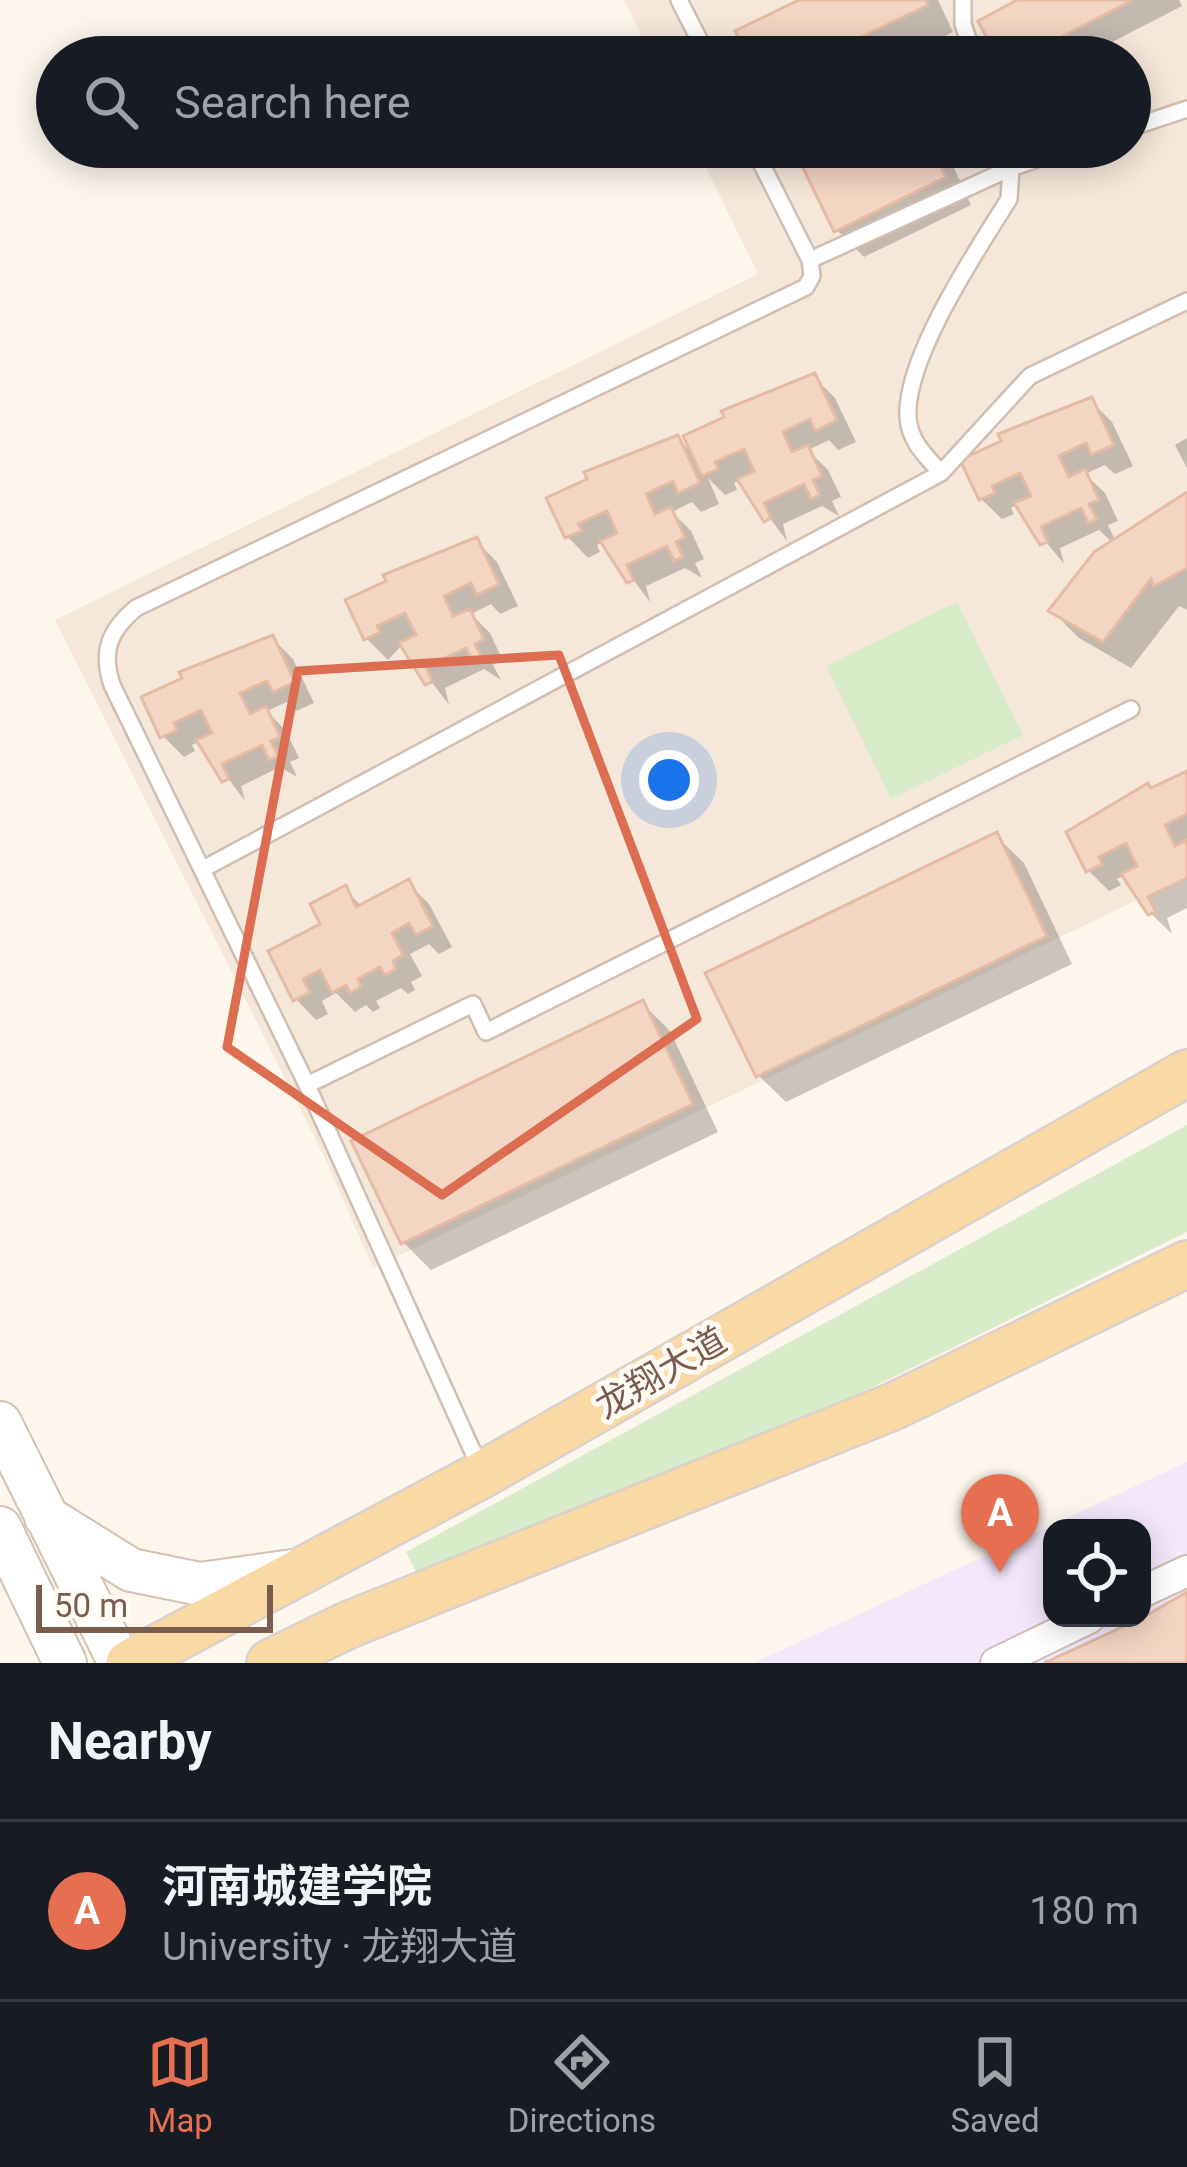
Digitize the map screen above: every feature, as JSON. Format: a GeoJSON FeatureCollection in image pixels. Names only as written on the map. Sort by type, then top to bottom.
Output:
{"type":"FeatureCollection","features":[{"type":"Feature","properties":{"kind":"main road","name":"龙翔大道"},"geometry":{"type":"LineString","coordinates":[[129,1663],[483,1474],[1187,1073]]}},
{"type":"Feature","properties":{"kind":"main road"},"geometry":{"type":"LineString","coordinates":[[270,1663],[348,1625],[892,1407],[1187,1264]]}},
{"type":"Feature","properties":{"kind":"main road"},"geometry":{"type":"LineString","coordinates":[[0,1424],[120,1663]]}},
{"type":"Feature","properties":{"kind":"main road"},"geometry":{"type":"LineString","coordinates":[[46,1517],[131,1570],[183,1581],[200,1584],[306,1569]]}},
{"type":"Feature","properties":{"kind":"main road"},"geometry":{"type":"LineString","coordinates":[[0,1528],[65,1663]]}},
{"type":"Feature","properties":{"kind":"main road"},"geometry":{"type":"LineString","coordinates":[[334,1663],[447,1598],[585,1531]]}},
{"type":"Feature","properties":{"kind":"street"},"geometry":{"type":"LineString","coordinates":[[1151,1588],[1187,1571]]}},
{"type":"Feature","properties":{"kind":"street"},"geometry":{"type":"LineString","coordinates":[[996,1663],[1070,1627]]}},
{"type":"Feature","properties":{"kind":"lane"},"geometry":{"type":"LineString","coordinates":[[679,0],[697,36]]}},
{"type":"Feature","properties":{"kind":"lane"},"geometry":{"type":"LineString","coordinates":[[963,0],[967,36]]}},
{"type":"Feature","properties":{"kind":"lane"},"geometry":{"type":"LineString","coordinates":[[1151,121],[1187,109]]}},
{"type":"Feature","properties":{"kind":"lane"},"geometry":{"type":"LineString","coordinates":[[483,1474],[307,1084],[112,685],[106,650],[122,620],[136,608],[794,294],[812,276],[810,260],[764,168]]}},
{"type":"Feature","properties":{"kind":"lane"},"geometry":{"type":"LineString","coordinates":[[810,260],[1011,168],[1009,199],[913,375],[908,418],[914,444],[941,472]]}},
{"type":"Feature","properties":{"kind":"lane"},"geometry":{"type":"LineString","coordinates":[[203,869],[941,472],[1030,376],[1187,301]]}},
{"type":"Feature","properties":{"kind":"lane"},"geometry":{"type":"LineString","coordinates":[[307,1084],[472,1004],[486,1032],[1131,709]]}},
{"type":"Feature","properties":{"kind":"highlighted area"},"geometry":{"type":"Polygon","coordinates":[[[559,655],[697,1019],[442,1195],[227,1047],[298,671],[559,655]]]}},
{"type":"Feature","properties":{"kind":"shaded area"},"geometry":{"type":"Polygon","coordinates":[[[624,0],[1187,0],[1187,876],[373,1268],[324,1156],[55,620],[758,274],[706,168],[1151,168],[1151,36],[642,36],[624,0]]]}},
{"type":"Feature","properties":{"kind":"shaded area"},"geometry":{"type":"Polygon","coordinates":[[[1187,1462],[1187,1663],[754,1663],[1043,1529],[1043,1627],[1151,1627],[1151,1519],[1064,1519],[1187,1462]]]}},
{"type":"Feature","properties":{"kind":"green space"},"geometry":{"type":"Polygon","coordinates":[[[957,602],[1023,735],[891,799],[826,666],[957,602]]]}},
{"type":"Feature","properties":{"kind":"green space"},"geometry":{"type":"Polygon","coordinates":[[[1187,1125],[1187,1232],[869,1389],[418,1575],[406,1552],[1187,1125]]]}},
{"type":"Feature","properties":{"kind":"building"},"geometry":{"type":"Polygon","coordinates":[[[799,0],[926,0],[928,5],[864,36],[738,36],[735,31],[799,0]]]}},
{"type":"Feature","properties":{"kind":"building"},"geometry":{"type":"Polygon","coordinates":[[[1017,0],[1133,0],[1064,36],[986,36],[978,21],[1017,0]]]}},
{"type":"Feature","properties":{"kind":"building"},"geometry":{"type":"Polygon","coordinates":[[[803,168],[942,168],[946,177],[834,232],[803,168]]]}},
{"type":"Feature","properties":{"kind":"building"},"geometry":{"type":"Polygon","coordinates":[[[815,373],[837,420],[815,431],[810,419],[783,432],[792,452],[808,445],[822,476],[813,480],[820,495],[811,499],[804,484],[764,503],[771,518],[764,522],[737,479],[754,471],[744,449],[715,462],[718,469],[702,476],[683,436],[724,417],[721,411],[815,373]]]}},
{"type":"Feature","properties":{"kind":"building"},"geometry":{"type":"Polygon","coordinates":[[[1092,397],[1114,445],[1091,455],[1086,443],[1059,456],[1069,477],[1085,469],[1099,500],[1089,504],[1097,519],[1088,523],[1081,508],[1041,527],[1048,542],[1040,545],[1014,503],[1031,496],[1020,473],[992,486],[995,493],[979,500],[960,460],[1001,441],[998,434],[1092,397]]]}},
{"type":"Feature","properties":{"kind":"building"},"geometry":{"type":"Polygon","coordinates":[[[678,435],[700,483],[678,493],[673,481],[646,494],[655,514],[671,507],[685,537],[676,542],[683,557],[674,561],[667,546],[627,565],[634,580],[627,583],[600,541],[617,533],[607,511],[578,524],[582,531],[565,538],[546,498],[587,479],[584,472],[678,435]]]}},
{"type":"Feature","properties":{"kind":"building"},"geometry":{"type":"Polygon","coordinates":[[[1187,492],[1187,568],[1154,586],[1151,579],[1103,642],[1048,611],[1094,552],[1187,492]]]}},
{"type":"Feature","properties":{"kind":"building"},"geometry":{"type":"Polygon","coordinates":[[[477,537],[499,584],[477,595],[471,583],[444,596],[453,616],[470,609],[484,639],[475,644],[482,658],[473,662],[466,648],[426,667],[433,682],[425,685],[399,643],[416,635],[405,613],[377,626],[380,632],[364,640],[345,600],[386,581],[383,575],[477,537]]]}},
{"type":"Feature","properties":{"kind":"building"},"geometry":{"type":"Polygon","coordinates":[[[273,635],[295,682],[273,692],[267,681],[240,693],[250,714],[266,706],[280,737],[271,741],[278,756],[269,760],[262,745],[222,764],[229,779],[222,782],[196,740],[212,733],[201,710],[174,723],[177,730],[160,738],[141,697],[182,678],[179,672],[273,635]]]}},
{"type":"Feature","properties":{"kind":"building"},"geometry":{"type":"Polygon","coordinates":[[[1187,771],[1187,814],[1165,825],[1175,846],[1187,840],[1187,878],[1148,897],[1156,912],[1148,915],[1121,874],[1137,866],[1126,843],[1099,857],[1102,864],[1086,872],[1066,832],[1148,783],[1151,788],[1187,771]]]}},
{"type":"Feature","properties":{"kind":"building"},"geometry":{"type":"Polygon","coordinates":[[[997,832],[1047,936],[756,1077],[705,973],[997,832]]]}},
{"type":"Feature","properties":{"kind":"building"},"geometry":{"type":"Polygon","coordinates":[[[409,879],[433,926],[416,935],[409,923],[392,933],[403,955],[393,961],[396,969],[385,975],[380,967],[358,979],[361,987],[350,993],[346,985],[332,993],[320,970],[303,979],[310,992],[293,1001],[268,951],[320,924],[310,904],[346,885],[356,907],[409,879]]]}},
{"type":"Feature","properties":{"kind":"building"},"geometry":{"type":"Polygon","coordinates":[[[643,1000],[693,1104],[401,1244],[351,1141],[643,1000]]]}},
{"type":"Feature","properties":{"kind":"building"},"geometry":{"type":"Polygon","coordinates":[[[1187,1592],[1187,1663],[1044,1663],[1122,1627],[1151,1627],[1151,1613],[1187,1592]]]}},
{"type":"Feature","properties":{"kind":"place","name":"河南城建学院"},"geometry":{"type":"Point","coordinates":[1000,1573]}}]}
